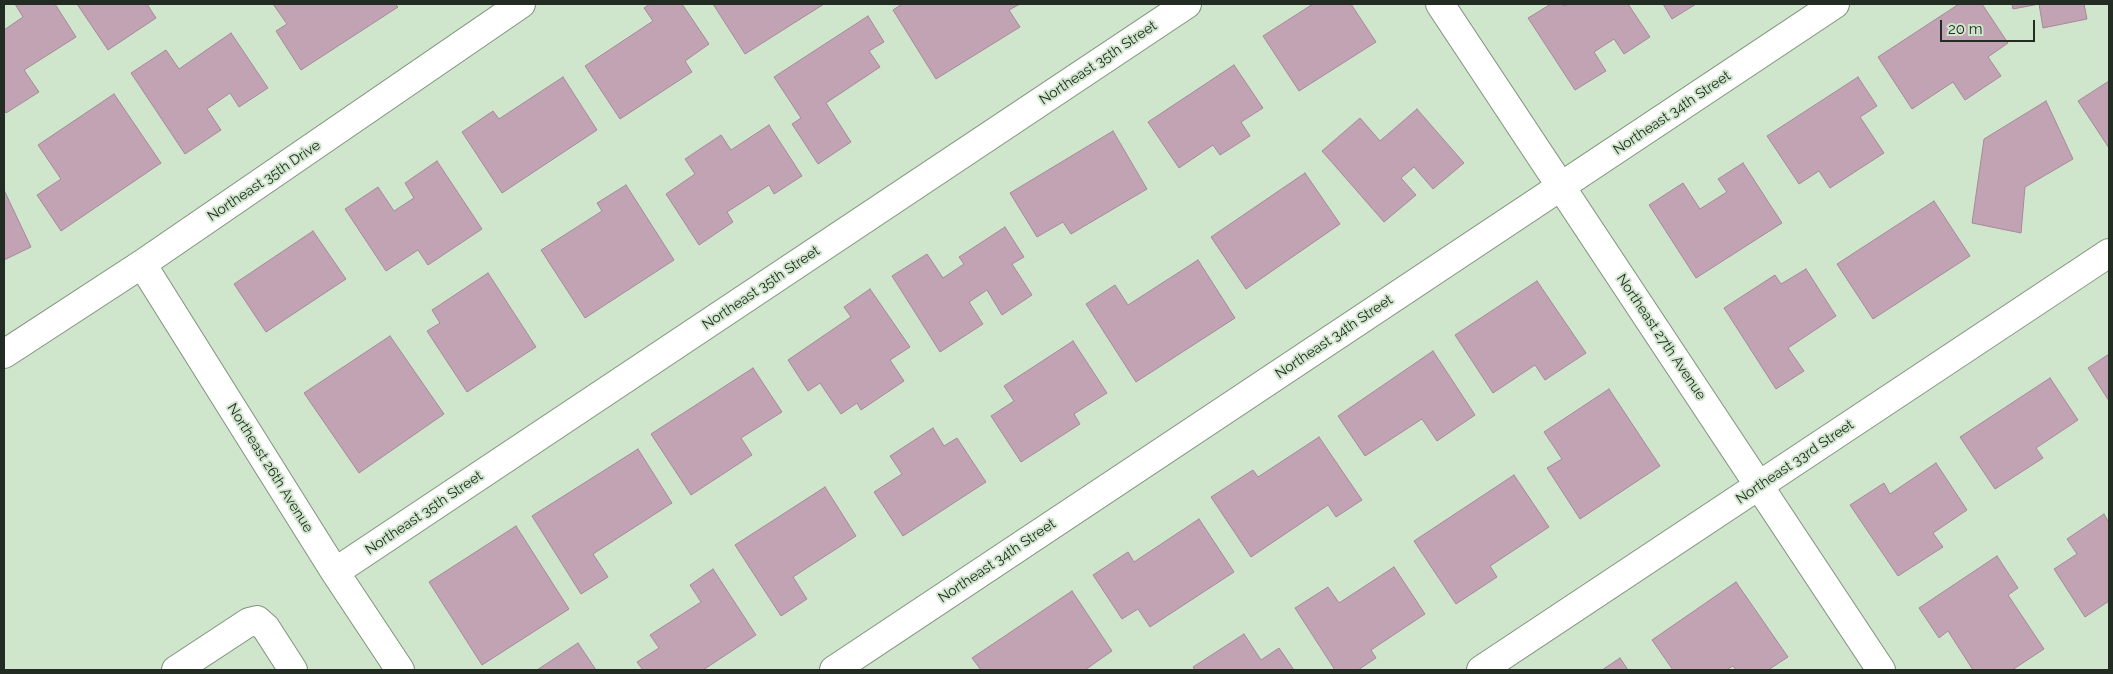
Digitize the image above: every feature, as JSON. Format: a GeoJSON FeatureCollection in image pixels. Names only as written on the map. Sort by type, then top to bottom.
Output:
{"type":"FeatureCollection","features":[{"type":"Feature","properties":{"kind":"street","name":"Northeast 35th Drive"},"geometry":{"type":"LineString","coordinates":[[4,354],[142,264],[522,4]]}},
{"type":"Feature","properties":{"kind":"street","name":"Northeast 35th Street"},"geometry":{"type":"LineString","coordinates":[[335,572],[1187,4]]}},
{"type":"Feature","properties":{"kind":"street","name":"Northeast 27th Avenue"},"geometry":{"type":"LineString","coordinates":[[1440,4],[1881,670]]}},
{"type":"Feature","properties":{"kind":"street","name":"Northeast 34th Street"},"geometry":{"type":"LineString","coordinates":[[834,670],[1835,4]]}},
{"type":"Feature","properties":{"kind":"street","name":"Northeast 33rd Street"},"geometry":{"type":"LineString","coordinates":[[1481,670],[2109,253]]}},
{"type":"Feature","properties":{"kind":"street","name":"Northeast 26th Avenue"},"geometry":{"type":"LineString","coordinates":[[142,264],[335,572],[400,670]]}},
{"type":"Feature","properties":{"kind":"street"},"geometry":{"type":"LineString","coordinates":[[176,670],[249,622],[257,620],[266,628],[293,670]]}},
{"type":"Feature","properties":{"kind":"building"},"geometry":{"type":"Polygon","coordinates":[[[15,4],[55,4],[76,37],[24,70],[39,92],[6,113],[4,110],[4,30],[23,17],[15,4]]]}},
{"type":"Feature","properties":{"kind":"building"},"geometry":{"type":"Polygon","coordinates":[[[77,4],[147,4],[156,18],[108,50],[77,4]]]}},
{"type":"Feature","properties":{"kind":"building"},"geometry":{"type":"Polygon","coordinates":[[[273,4],[395,4],[398,7],[301,70],[276,31],[287,24],[273,4]]]}},
{"type":"Feature","properties":{"kind":"building"},"geometry":{"type":"Polygon","coordinates":[[[650,4],[682,4],[709,44],[685,61],[692,72],[620,119],[585,66],[653,21],[644,8],[650,4]]]}},
{"type":"Feature","properties":{"kind":"building"},"geometry":{"type":"Polygon","coordinates":[[[713,4],[824,4],[745,54],[713,4]]]}},
{"type":"Feature","properties":{"kind":"building"},"geometry":{"type":"Polygon","coordinates":[[[902,4],[1020,4],[1009,10],[1020,27],[936,79],[893,10],[902,4]]]}},
{"type":"Feature","properties":{"kind":"building"},"geometry":{"type":"Polygon","coordinates":[[[1313,4],[1351,4],[1376,42],[1299,91],[1263,36],[1313,4]]]}},
{"type":"Feature","properties":{"kind":"building"},"geometry":{"type":"Polygon","coordinates":[[[1551,4],[1562,4],[1564,6],[1568,4],[1628,4],[1650,37],[1624,54],[1614,39],[1594,52],[1606,71],[1575,90],[1528,18],[1551,4]]]}},
{"type":"Feature","properties":{"kind":"building"},"geometry":{"type":"Polygon","coordinates":[[[1663,4],[1696,4],[1672,19],[1663,4]]]}},
{"type":"Feature","properties":{"kind":"building"},"geometry":{"type":"Polygon","coordinates":[[[1959,4],[1982,4],[2008,43],[1988,57],[2001,76],[1965,100],[1953,82],[1912,109],[1878,57],[1959,4]]]}},
{"type":"Feature","properties":{"kind":"building"},"geometry":{"type":"Polygon","coordinates":[[[2012,4],[2039,4],[2013,9],[2012,4]]]}},
{"type":"Feature","properties":{"kind":"building"},"geometry":{"type":"Polygon","coordinates":[[[2039,4],[2084,4],[2087,19],[2043,28],[2039,4]]]}},
{"type":"Feature","properties":{"kind":"building"},"geometry":{"type":"Polygon","coordinates":[[[868,16],[884,42],[869,51],[880,67],[826,103],[851,142],[818,164],[792,124],[801,118],[774,77],[868,16]]]}},
{"type":"Feature","properties":{"kind":"building"},"geometry":{"type":"Polygon","coordinates":[[[231,33],[268,88],[239,107],[230,93],[207,109],[221,130],[185,154],[131,73],[166,50],[179,69],[231,33]]]}},
{"type":"Feature","properties":{"kind":"building"},"geometry":{"type":"Polygon","coordinates":[[[1234,65],[1263,108],[1241,122],[1250,136],[1220,155],[1213,145],[1179,168],[1148,122],[1234,65]]]}},
{"type":"Feature","properties":{"kind":"building"},"geometry":{"type":"Polygon","coordinates":[[[563,77],[597,130],[502,193],[462,132],[493,111],[499,119],[563,77]]]}},
{"type":"Feature","properties":{"kind":"building"},"geometry":{"type":"Polygon","coordinates":[[[1858,77],[1877,106],[1860,117],[1884,153],[1830,188],[1819,171],[1799,184],[1767,136],[1858,77]]]}},
{"type":"Feature","properties":{"kind":"building"},"geometry":{"type":"Polygon","coordinates":[[[2109,81],[2109,148],[2078,101],[2109,81]]]}},
{"type":"Feature","properties":{"kind":"building"},"geometry":{"type":"Polygon","coordinates":[[[114,94],[161,163],[61,231],[37,195],[61,179],[38,145],[114,94]]]}},
{"type":"Feature","properties":{"kind":"building"},"geometry":{"type":"Polygon","coordinates":[[[2046,101],[2073,159],[2025,187],[2021,233],[1972,223],[1984,139],[2046,101]]]}},
{"type":"Feature","properties":{"kind":"building"},"geometry":{"type":"Polygon","coordinates":[[[1417,109],[1464,163],[1433,189],[1414,167],[1401,178],[1416,195],[1384,222],[1322,151],[1360,118],[1380,141],[1417,109]]]}},
{"type":"Feature","properties":{"kind":"building"},"geometry":{"type":"Polygon","coordinates":[[[769,125],[802,176],[774,194],[769,185],[727,212],[733,222],[699,245],[666,194],[695,174],[685,159],[721,135],[731,150],[769,125]]]}},
{"type":"Feature","properties":{"kind":"building"},"geometry":{"type":"Polygon","coordinates":[[[1113,131],[1147,189],[1071,234],[1063,222],[1037,237],[1010,193],[1113,131]]]}},
{"type":"Feature","properties":{"kind":"building"},"geometry":{"type":"Polygon","coordinates":[[[437,161],[482,229],[428,265],[418,250],[386,271],[345,209],[378,187],[394,211],[414,198],[405,183],[437,161]]]}},
{"type":"Feature","properties":{"kind":"building"},"geometry":{"type":"Polygon","coordinates":[[[1743,163],[1782,223],[1696,278],[1649,205],[1683,183],[1700,209],[1727,192],[1718,179],[1743,163]]]}},
{"type":"Feature","properties":{"kind":"building"},"geometry":{"type":"Polygon","coordinates":[[[1305,173],[1340,224],[1246,289],[1211,237],[1305,173]]]}},
{"type":"Feature","properties":{"kind":"building"},"geometry":{"type":"Polygon","coordinates":[[[626,185],[674,260],[585,318],[541,250],[602,211],[597,203],[626,185]]]}},
{"type":"Feature","properties":{"kind":"building"},"geometry":{"type":"Polygon","coordinates":[[[4,190],[31,247],[4,260],[4,190]]]}},
{"type":"Feature","properties":{"kind":"building"},"geometry":{"type":"Polygon","coordinates":[[[1934,201],[1970,256],[1873,319],[1837,264],[1934,201]]]}},
{"type":"Feature","properties":{"kind":"building"},"geometry":{"type":"Polygon","coordinates":[[[1005,227],[1024,257],[1012,264],[1032,295],[1002,315],[987,290],[969,302],[983,324],[940,352],[892,276],[927,254],[943,278],[964,264],[959,257],[1005,227]]]}},
{"type":"Feature","properties":{"kind":"building"},"geometry":{"type":"Polygon","coordinates":[[[313,231],[346,279],[266,332],[234,284],[313,231]]]}},
{"type":"Feature","properties":{"kind":"building"},"geometry":{"type":"Polygon","coordinates":[[[1198,260],[1235,318],[1136,382],[1086,304],[1115,285],[1128,305],[1198,260]]]}},
{"type":"Feature","properties":{"kind":"building"},"geometry":{"type":"Polygon","coordinates":[[[1806,269],[1836,316],[1788,348],[1804,371],[1776,389],[1724,308],[1775,275],[1781,284],[1806,269]]]}},
{"type":"Feature","properties":{"kind":"building"},"geometry":{"type":"Polygon","coordinates":[[[488,273],[536,347],[467,392],[427,331],[440,323],[432,310],[488,273]]]}},
{"type":"Feature","properties":{"kind":"building"},"geometry":{"type":"Polygon","coordinates":[[[1537,281],[1586,353],[1545,380],[1535,365],[1493,393],[1455,335],[1537,281]]]}},
{"type":"Feature","properties":{"kind":"building"},"geometry":{"type":"Polygon","coordinates":[[[870,289],[910,347],[890,360],[904,381],[861,410],[857,403],[841,414],[820,383],[808,391],[788,360],[851,317],[844,307],[870,289]]]}},
{"type":"Feature","properties":{"kind":"building"},"geometry":{"type":"Polygon","coordinates":[[[390,336],[444,414],[359,473],[304,393],[390,336]]]}},
{"type":"Feature","properties":{"kind":"building"},"geometry":{"type":"Polygon","coordinates":[[[1073,341],[1107,393],[1074,414],[1080,424],[1021,462],[991,416],[1014,401],[1004,386],[1073,341]]]}},
{"type":"Feature","properties":{"kind":"building"},"geometry":{"type":"Polygon","coordinates":[[[1433,351],[1475,415],[1437,441],[1422,419],[1365,456],[1338,416],[1433,351]]]}},
{"type":"Feature","properties":{"kind":"building"},"geometry":{"type":"Polygon","coordinates":[[[2109,354],[2109,401],[2088,368],[2109,354]]]}},
{"type":"Feature","properties":{"kind":"building"},"geometry":{"type":"Polygon","coordinates":[[[753,368],[782,412],[741,438],[752,455],[691,495],[651,434],[753,368]]]}},
{"type":"Feature","properties":{"kind":"building"},"geometry":{"type":"Polygon","coordinates":[[[2050,378],[2078,420],[2036,448],[2043,458],[1995,489],[1960,437],[2050,378]]]}},
{"type":"Feature","properties":{"kind":"building"},"geometry":{"type":"Polygon","coordinates":[[[1609,389],[1660,466],[1580,519],[1547,468],[1562,459],[1544,432],[1609,389]]]}},
{"type":"Feature","properties":{"kind":"building"},"geometry":{"type":"Polygon","coordinates":[[[933,428],[944,446],[957,438],[986,482],[903,536],[874,492],[902,474],[890,456],[933,428]]]}},
{"type":"Feature","properties":{"kind":"building"},"geometry":{"type":"Polygon","coordinates":[[[1319,437],[1362,500],[1336,517],[1328,505],[1251,557],[1211,497],[1253,470],[1258,477],[1319,437]]]}},
{"type":"Feature","properties":{"kind":"building"},"geometry":{"type":"Polygon","coordinates":[[[638,449],[672,503],[593,554],[608,577],[581,594],[532,516],[638,449]]]}},
{"type":"Feature","properties":{"kind":"building"},"geometry":{"type":"Polygon","coordinates":[[[1936,463],[1967,510],[1933,533],[1943,547],[1898,576],[1850,505],[1884,483],[1890,494],[1936,463]]]}},
{"type":"Feature","properties":{"kind":"building"},"geometry":{"type":"Polygon","coordinates":[[[1514,475],[1549,527],[1490,566],[1497,577],[1456,604],[1414,541],[1514,475]]]}},
{"type":"Feature","properties":{"kind":"building"},"geometry":{"type":"Polygon","coordinates":[[[825,487],[856,536],[793,577],[807,599],[781,616],[735,545],[825,487]]]}},
{"type":"Feature","properties":{"kind":"building"},"geometry":{"type":"Polygon","coordinates":[[[2104,514],[2109,523],[2109,601],[2085,617],[2054,569],[2077,554],[2067,539],[2104,514]]]}},
{"type":"Feature","properties":{"kind":"building"},"geometry":{"type":"Polygon","coordinates":[[[1199,519],[1234,572],[1150,627],[1138,609],[1122,619],[1093,575],[1128,552],[1134,562],[1199,519]]]}},
{"type":"Feature","properties":{"kind":"building"},"geometry":{"type":"Polygon","coordinates":[[[516,526],[569,609],[482,665],[429,582],[516,526]]]}},
{"type":"Feature","properties":{"kind":"building"},"geometry":{"type":"Polygon","coordinates":[[[1997,556],[2018,588],[2008,595],[2044,649],[2012,670],[1973,670],[1948,631],[1939,638],[1919,608],[1997,556]]]}},
{"type":"Feature","properties":{"kind":"building"},"geometry":{"type":"Polygon","coordinates":[[[1394,567],[1425,614],[1371,650],[1376,658],[1358,670],[1335,670],[1295,608],[1328,587],[1339,603],[1394,567]]]}},
{"type":"Feature","properties":{"kind":"building"},"geometry":{"type":"Polygon","coordinates":[[[713,569],[756,635],[703,670],[643,670],[637,662],[659,648],[650,635],[701,602],[690,585],[713,569]]]}},
{"type":"Feature","properties":{"kind":"building"},"geometry":{"type":"Polygon","coordinates":[[[1736,582],[1788,657],[1768,670],[1736,670],[1733,666],[1726,670],[1673,670],[1652,640],[1736,582]]]}},
{"type":"Feature","properties":{"kind":"building"},"geometry":{"type":"Polygon","coordinates":[[[1072,591],[1112,651],[1085,670],[981,670],[972,658],[1072,591]]]}},
{"type":"Feature","properties":{"kind":"building"},"geometry":{"type":"Polygon","coordinates":[[[1244,634],[1261,660],[1279,648],[1294,670],[1195,670],[1193,667],[1244,634]]]}},
{"type":"Feature","properties":{"kind":"building"},"geometry":{"type":"Polygon","coordinates":[[[578,643],[596,670],[537,670],[578,643]]]}},
{"type":"Feature","properties":{"kind":"building"},"geometry":{"type":"Polygon","coordinates":[[[1620,658],[1628,670],[1602,670],[1620,658]]]}}]}
